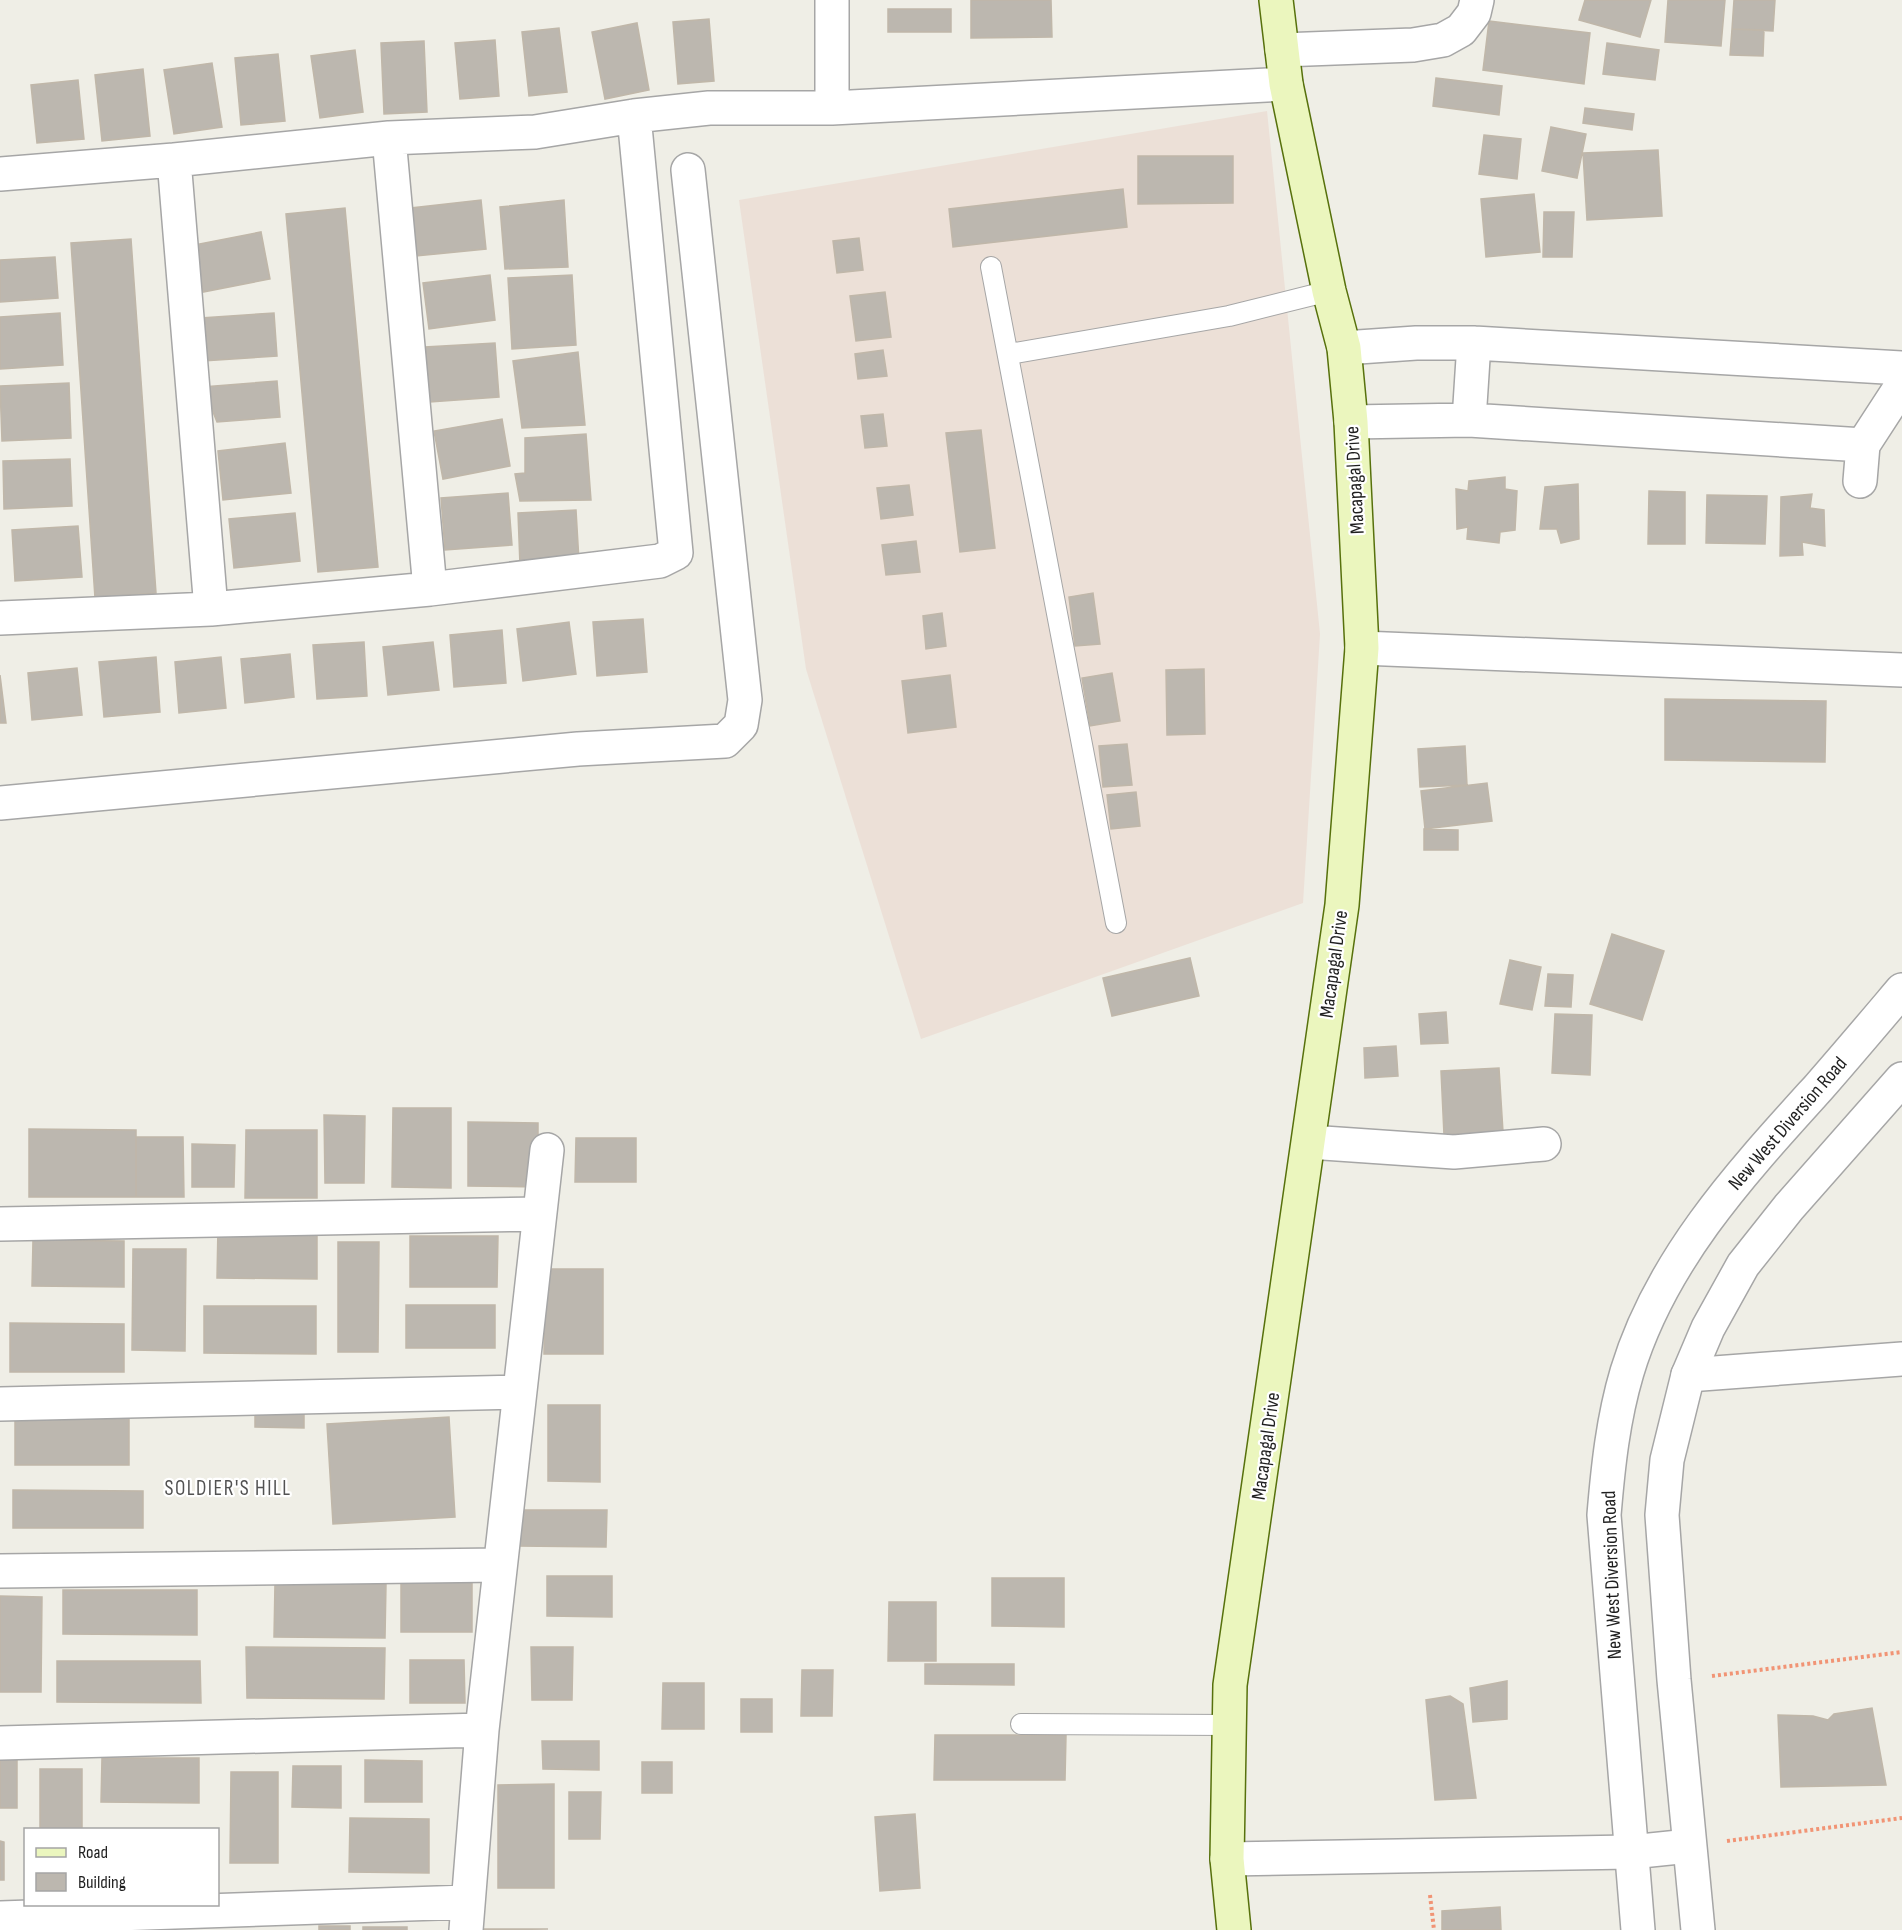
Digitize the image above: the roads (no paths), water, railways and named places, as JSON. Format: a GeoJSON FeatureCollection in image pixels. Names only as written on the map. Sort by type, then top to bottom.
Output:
{"type":"FeatureCollection","features":[{"type":"Feature","properties":{"kind":"main road","name":"Macapagal Drive"},"geometry":{"type":"LineString","coordinates":[[1234,1930],[1227,1859],[1230,1685],[1342,905],[1362,648],[1351,422],[1344,348],[1329,291],[1286,84],[1276,0]]}},
{"type":"Feature","properties":{"kind":"street"},"geometry":{"type":"LineString","coordinates":[[832,0],[832,108]]}},
{"type":"Feature","properties":{"kind":"street"},"geometry":{"type":"LineString","coordinates":[[1282,50],[1413,45],[1443,40],[1461,30],[1474,13],[1477,0]]}},
{"type":"Feature","properties":{"kind":"street"},"geometry":{"type":"LineString","coordinates":[[0,174],[174,160],[389,138],[535,132],[634,116],[710,108],[832,108],[1286,84]]}},
{"type":"Feature","properties":{"kind":"street"},"geometry":{"type":"LineString","coordinates":[[1,613],[212,609],[430,589],[660,561],[676,553],[634,116]]}},
{"type":"Feature","properties":{"kind":"street"},"geometry":{"type":"LineString","coordinates":[[389,138],[430,589]]}},
{"type":"Feature","properties":{"kind":"street"},"geometry":{"type":"LineString","coordinates":[[174,160],[212,609]]}},
{"type":"Feature","properties":{"kind":"street"},"geometry":{"type":"LineString","coordinates":[[0,803],[578,749],[726,741],[741,724],[745,700],[688,170]]}},
{"type":"Feature","properties":{"kind":"street"},"geometry":{"type":"LineString","coordinates":[[1344,348],[1416,343],[1474,343],[1902,368]]}},
{"type":"Feature","properties":{"kind":"street"},"geometry":{"type":"LineString","coordinates":[[1469,420],[1474,343]]}},
{"type":"Feature","properties":{"kind":"street"},"geometry":{"type":"LineString","coordinates":[[1860,481],[1863,445],[1902,385]]}},
{"type":"Feature","properties":{"kind":"street"},"geometry":{"type":"LineString","coordinates":[[1351,422],[1469,420],[1863,445]]}},
{"type":"Feature","properties":{"kind":"street"},"geometry":{"type":"LineString","coordinates":[[1362,648],[1902,670]]}},
{"type":"Feature","properties":{"kind":"street","name":"New West Diversion Road"},"geometry":{"type":"LineString","coordinates":[[1638,1930],[1604,1515],[1609,1450],[1627,1371],[1656,1302],[1695,1233],[1744,1170],[1902,990]]}},
{"type":"Feature","properties":{"kind":"street"},"geometry":{"type":"LineString","coordinates":[[1698,1930],[1674,1680],[1662,1515],[1666,1460],[1688,1375],[1708,1328],[1743,1265],[1789,1207],[1902,1079]]}},
{"type":"Feature","properties":{"kind":"street"},"geometry":{"type":"LineString","coordinates":[[1309,1142],[1454,1152],[1544,1144]]}},
{"type":"Feature","properties":{"kind":"street"},"geometry":{"type":"LineString","coordinates":[[0,1918],[466,1916],[482,1730],[518,1392],[547,1150]]}},
{"type":"Feature","properties":{"kind":"street"},"geometry":{"type":"LineString","coordinates":[[0,1224],[539,1214]]}},
{"type":"Feature","properties":{"kind":"street"},"geometry":{"type":"LineString","coordinates":[[1688,1375],[1902,1359]]}},
{"type":"Feature","properties":{"kind":"street"},"geometry":{"type":"LineString","coordinates":[[0,1404],[518,1392]]}},
{"type":"Feature","properties":{"kind":"street"},"geometry":{"type":"LineString","coordinates":[[0,1571],[500,1565]]}},
{"type":"Feature","properties":{"kind":"street"},"geometry":{"type":"LineString","coordinates":[[0,1743],[482,1730]]}},
{"type":"Feature","properties":{"kind":"street"},"geometry":{"type":"LineString","coordinates":[[1227,1859],[1631,1852],[1689,1846]]}},
{"type":"Feature","properties":{"kind":"lane"},"geometry":{"type":"LineString","coordinates":[[991,267],[1116,922]]}},
{"type":"Feature","properties":{"kind":"lane"},"geometry":{"type":"LineString","coordinates":[[1009,354],[1229,316],[1329,291]]}},
{"type":"Feature","properties":{"kind":"lane"},"geometry":{"type":"LineString","coordinates":[[1021,1725],[1230,1725]]}},
{"type":"Feature","properties":{"kind":"district","name":"SOLDIER'S HILL"},"geometry":{"type":"Point","coordinates":[228,1488]}}]}
